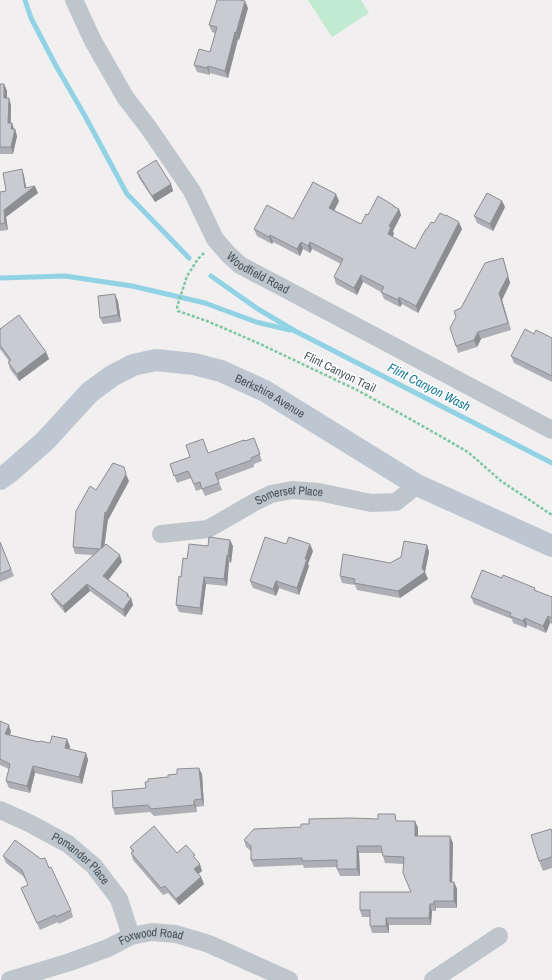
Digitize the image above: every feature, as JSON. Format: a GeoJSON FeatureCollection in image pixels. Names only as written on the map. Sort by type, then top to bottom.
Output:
{"type":"FeatureCollection","features":[{"type":"Feature","properties":{"kind":"street","name":"Woodfield Road"},"geometry":{"type":"LineString","coordinates":[[74,0],[93,41],[125,97],[148,127],[192,191],[215,239],[240,265],[552,430]]}},
{"type":"Feature","properties":{"kind":"street","name":"Berkshire Avenue"},"geometry":{"type":"LineString","coordinates":[[0,479],[45,442],[90,392],[112,376],[133,365],[156,360],[194,364],[221,371],[265,391],[417,485],[552,546]]}},
{"type":"Feature","properties":{"kind":"street","name":"Somerset Place"},"geometry":{"type":"LineString","coordinates":[[161,534],[208,529],[271,494],[292,490],[319,492],[371,503],[396,502],[417,485]]}},
{"type":"Feature","properties":{"kind":"street","name":"Pomander Place"},"geometry":{"type":"LineString","coordinates":[[0,810],[29,823],[68,844],[94,866],[119,899],[131,936]]}},
{"type":"Feature","properties":{"kind":"street","name":"Foxwood Road"},"geometry":{"type":"LineString","coordinates":[[10,980],[70,962],[108,948],[131,936],[152,932],[176,934],[209,944],[289,980]]}},
{"type":"Feature","properties":{"kind":"street"},"geometry":{"type":"LineString","coordinates":[[433,980],[499,936]]}},
{"type":"Feature","properties":{"kind":"path","name":"Flint Canyon Trail"},"geometry":{"type":"LineString","coordinates":[[215,239],[198,259],[187,276],[178,304],[178,311],[207,321],[258,343],[357,390],[468,452],[501,481],[552,515]]}},
{"type":"Feature","properties":{"kind":"green space"},"geometry":{"type":"Polygon","coordinates":[[[308,0],[361,0],[369,13],[332,37],[308,0]]]}},
{"type":"Feature","properties":{"kind":"building"},"geometry":{"type":"Polygon","coordinates":[[[217,0],[245,1],[225,71],[208,66],[207,68],[194,65],[199,49],[210,52],[217,27],[209,25],[217,0]]]}},
{"type":"Feature","properties":{"kind":"building"},"geometry":{"type":"Polygon","coordinates":[[[0,84],[4,84],[4,98],[9,98],[8,123],[12,123],[11,129],[15,129],[11,147],[0,147],[0,84]]]}},
{"type":"Feature","properties":{"kind":"building"},"geometry":{"type":"Polygon","coordinates":[[[156,160],[171,184],[152,196],[137,172],[156,160]]]}},
{"type":"Feature","properties":{"kind":"building"},"geometry":{"type":"Polygon","coordinates":[[[22,169],[25,188],[35,186],[4,210],[5,223],[0,224],[0,192],[6,191],[3,173],[22,169]]]}},
{"type":"Feature","properties":{"kind":"building"},"geometry":{"type":"Polygon","coordinates":[[[313,182],[336,194],[329,208],[361,224],[366,214],[368,215],[378,196],[393,205],[399,209],[389,226],[391,227],[388,234],[415,249],[426,229],[431,222],[434,223],[440,213],[459,222],[416,306],[399,297],[398,300],[381,292],[384,287],[361,275],[354,288],[334,277],[343,259],[310,242],[308,246],[301,242],[297,249],[270,235],[269,237],[254,229],[267,205],[293,219],[313,182]]]}},
{"type":"Feature","properties":{"kind":"building"},"geometry":{"type":"Polygon","coordinates":[[[487,193],[502,201],[490,224],[474,216],[487,193]]]}},
{"type":"Feature","properties":{"kind":"building"},"geometry":{"type":"Polygon","coordinates":[[[503,258],[508,276],[499,293],[508,323],[478,332],[474,340],[456,346],[450,328],[456,317],[454,311],[461,308],[485,263],[503,258]]]}},
{"type":"Feature","properties":{"kind":"building"},"geometry":{"type":"Polygon","coordinates":[[[115,294],[118,315],[100,318],[98,296],[115,294]]]}},
{"type":"Feature","properties":{"kind":"building"},"geometry":{"type":"Polygon","coordinates":[[[19,315],[46,352],[17,374],[8,362],[11,360],[0,345],[0,329],[19,315]]]}},
{"type":"Feature","properties":{"kind":"building"},"geometry":{"type":"Polygon","coordinates":[[[525,329],[534,334],[536,330],[552,338],[552,376],[511,356],[525,329]]]}},
{"type":"Feature","properties":{"kind":"building"},"geometry":{"type":"Polygon","coordinates":[[[254,438],[260,454],[251,458],[252,460],[215,473],[219,483],[202,489],[200,482],[194,484],[188,471],[174,476],[170,464],[190,457],[186,445],[203,439],[208,453],[254,438]]]}},
{"type":"Feature","properties":{"kind":"building"},"geometry":{"type":"Polygon","coordinates":[[[113,463],[124,467],[126,474],[106,513],[105,512],[101,549],[106,544],[120,555],[103,576],[128,594],[127,596],[131,598],[123,610],[87,584],[63,606],[51,594],[100,549],[73,547],[76,511],[90,486],[96,490],[113,463]]]}},
{"type":"Feature","properties":{"kind":"building"},"geometry":{"type":"Polygon","coordinates":[[[209,537],[230,540],[224,579],[204,577],[200,608],[176,605],[179,576],[181,577],[183,558],[187,559],[189,544],[208,546],[209,537]]]}},
{"type":"Feature","properties":{"kind":"building"},"geometry":{"type":"Polygon","coordinates":[[[265,537],[286,544],[289,537],[310,544],[305,559],[307,559],[297,588],[276,581],[273,589],[250,581],[265,537]]]}},
{"type":"Feature","properties":{"kind":"building"},"geometry":{"type":"Polygon","coordinates":[[[404,541],[427,545],[422,568],[425,572],[398,591],[354,583],[355,579],[340,576],[343,554],[390,563],[401,557],[404,541]]]}},
{"type":"Feature","properties":{"kind":"building"},"geometry":{"type":"Polygon","coordinates":[[[0,542],[11,569],[0,574],[0,542]]]}},
{"type":"Feature","properties":{"kind":"building"},"geometry":{"type":"Polygon","coordinates":[[[482,570],[502,578],[503,575],[535,588],[534,590],[552,597],[552,618],[548,616],[543,626],[525,618],[523,621],[510,616],[511,613],[471,597],[482,570]]]}},
{"type":"Feature","properties":{"kind":"building"},"geometry":{"type":"Polygon","coordinates":[[[0,721],[9,725],[5,734],[50,743],[52,736],[67,739],[65,748],[86,753],[79,777],[33,766],[27,786],[6,781],[10,764],[0,759],[0,721]]]}},
{"type":"Feature","properties":{"kind":"building"},"geometry":{"type":"Polygon","coordinates":[[[199,768],[202,799],[194,800],[194,805],[151,809],[148,805],[113,808],[112,791],[146,788],[145,782],[148,782],[148,779],[168,777],[168,775],[177,774],[177,769],[199,768]]]}},
{"type":"Feature","properties":{"kind":"building"},"geometry":{"type":"Polygon","coordinates":[[[378,814],[395,814],[396,821],[415,821],[415,836],[450,836],[450,882],[454,882],[454,901],[434,901],[434,904],[430,904],[429,918],[386,918],[386,926],[370,926],[370,910],[360,910],[360,892],[411,892],[403,873],[404,857],[383,856],[381,846],[357,846],[357,869],[337,869],[337,860],[302,861],[302,858],[251,860],[251,846],[244,840],[254,829],[301,827],[301,824],[309,824],[309,819],[378,819],[378,814]]]}},
{"type":"Feature","properties":{"kind":"building"},"geometry":{"type":"Polygon","coordinates":[[[154,826],[177,853],[186,845],[195,855],[193,856],[200,864],[194,869],[201,877],[176,899],[165,886],[161,888],[131,853],[134,851],[130,847],[154,826]]]}},
{"type":"Feature","properties":{"kind":"building"},"geometry":{"type":"Polygon","coordinates":[[[551,829],[552,857],[539,861],[531,835],[551,829]]]}},
{"type":"Feature","properties":{"kind":"building"},"geometry":{"type":"Polygon","coordinates":[[[15,840],[41,859],[45,858],[49,868],[51,867],[71,910],[37,923],[21,888],[28,885],[22,870],[3,856],[15,840]]]}},
{"type":"Feature","properties":{"kind":"waterway"},"geometry":{"type":"LineString","coordinates":[[25,0],[31,18],[55,64],[127,194],[189,258]]}},
{"type":"Feature","properties":{"kind":"waterway"},"geometry":{"type":"LineString","coordinates":[[0,278],[65,276],[132,286],[205,303],[256,322],[290,330]]}},
{"type":"Feature","properties":{"kind":"waterway","name":"Flint Canyon Wash"},"geometry":{"type":"LineString","coordinates":[[211,276],[258,309],[295,331],[552,463]]}}]}
